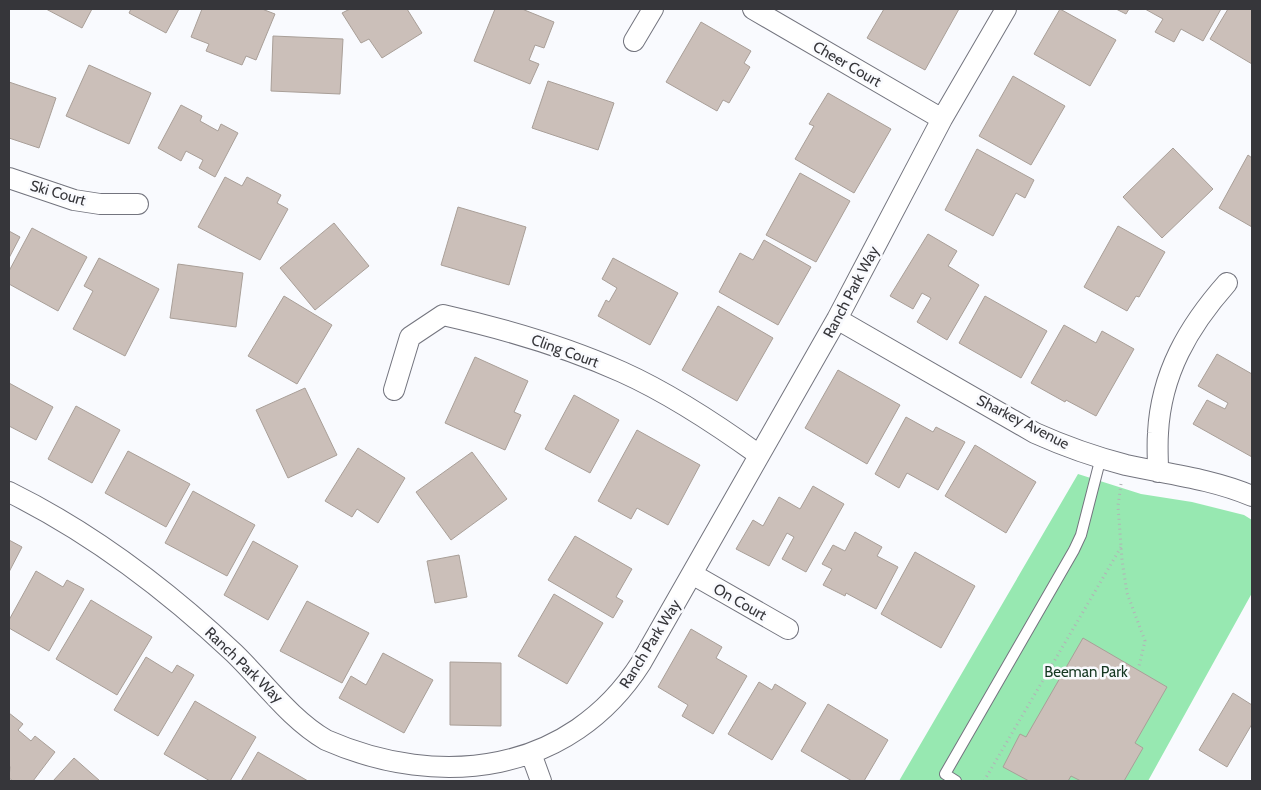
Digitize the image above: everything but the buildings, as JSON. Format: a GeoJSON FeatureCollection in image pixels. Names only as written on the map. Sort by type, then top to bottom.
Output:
{"type":"FeatureCollection","features":[{"type":"Feature","properties":{"kind":"street"},"geometry":{"type":"LineString","coordinates":[[634,40],[653,9]]}},
{"type":"Feature","properties":{"kind":"street","name":"Cheer Court"},"geometry":{"type":"LineString","coordinates":[[753,9],[942,120]]}},
{"type":"Feature","properties":{"kind":"street","name":"Ranch Park Way"},"geometry":{"type":"LineString","coordinates":[[9,492],[80,533],[135,570],[186,610],[235,654],[303,724],[324,740],[348,753],[373,764],[400,771],[426,775],[454,776],[480,774],[507,768],[533,759],[567,741],[589,725],[627,685],[641,663],[837,319],[942,120],[1006,9]]}},
{"type":"Feature","properties":{"kind":"street","name":"Ski Court"},"geometry":{"type":"LineString","coordinates":[[9,178],[74,200],[100,204],[138,204]]}},
{"type":"Feature","properties":{"kind":"street"},"geometry":{"type":"LineString","coordinates":[[1158,472],[1158,434],[1168,378],[1178,352],[1192,327],[1208,304],[1227,283]]}},
{"type":"Feature","properties":{"kind":"street","name":"Cling Court"},"geometry":{"type":"LineString","coordinates":[[394,390],[410,337],[443,315],[507,330],[574,352],[623,373],[670,397],[760,455]]}},
{"type":"Feature","properties":{"kind":"street","name":"Sharkey Avenue"},"geometry":{"type":"LineString","coordinates":[[837,319],[1060,445],[1123,464],[1214,483],[1252,496]]}},
{"type":"Feature","properties":{"kind":"street","name":"On Court"},"geometry":{"type":"LineString","coordinates":[[692,574],[788,629]]}},
{"type":"Feature","properties":{"kind":"street"},"geometry":{"type":"LineString","coordinates":[[533,759],[541,781]]}},
{"type":"Feature","properties":{"kind":"lane"},"geometry":{"type":"LineString","coordinates":[[956,781],[945,774],[1081,535],[1101,457]]}},
{"type":"Feature","properties":{"kind":"path"},"geometry":{"type":"LineString","coordinates":[[1123,464],[1118,506],[1121,547],[1127,593],[1145,641],[1139,666]]}},
{"type":"Feature","properties":{"kind":"path"},"geometry":{"type":"LineString","coordinates":[[984,781],[1121,547]]}},
{"type":"Feature","properties":{"kind":"green space","name":"Beeman Park"},"geometry":{"type":"Polygon","coordinates":[[[1078,474],[1141,494],[1192,502],[1244,515],[1252,520],[1252,593],[1148,781],[899,781],[1078,474]]]}}]}
